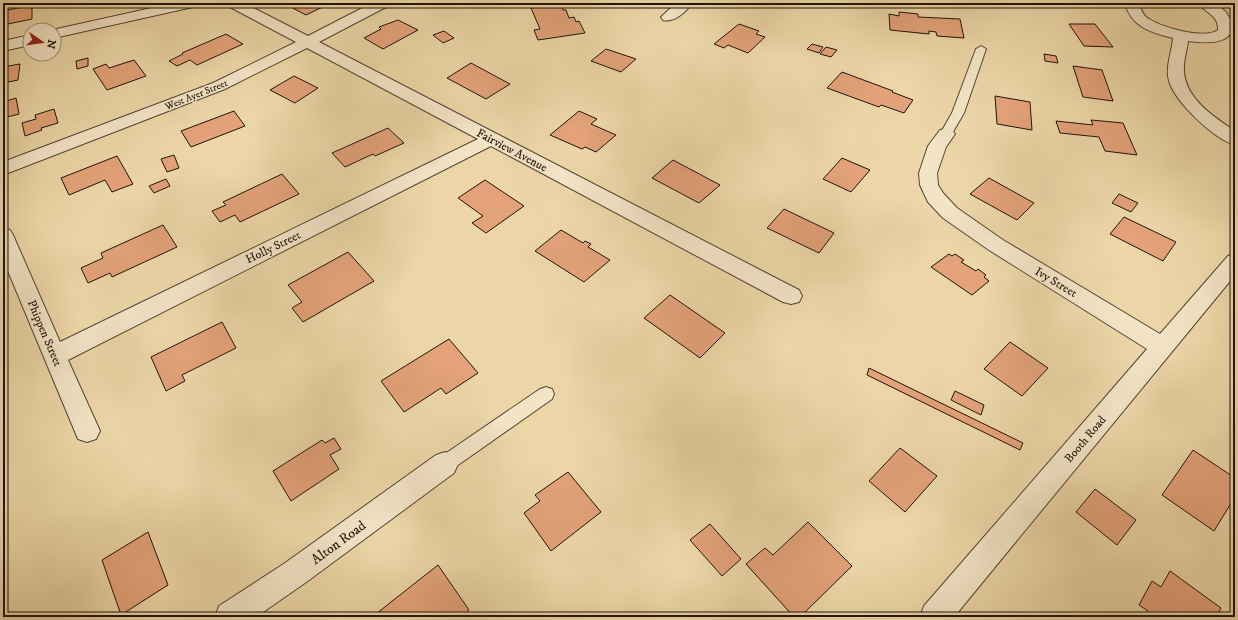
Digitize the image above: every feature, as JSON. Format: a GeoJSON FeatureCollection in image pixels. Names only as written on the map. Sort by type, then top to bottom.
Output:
{"type":"FeatureCollection","features":[{"type":"Feature","properties":{"kind":"street"},"geometry":{"type":"LineString","coordinates":[[62,32],[193,3]]}},
{"type":"Feature","properties":{"kind":"street","name":"Fairview Avenue"},"geometry":{"type":"LineString","coordinates":[[233,3],[791,296]]}},
{"type":"Feature","properties":{"kind":"street","name":"West Ayer Street"},"geometry":{"type":"LineString","coordinates":[[3,169],[218,86],[308,42],[382,3]]}},
{"type":"Feature","properties":{"kind":"street"},"geometry":{"type":"LineString","coordinates":[[668,17],[685,3]]}},
{"type":"Feature","properties":{"kind":"street"},"geometry":{"type":"LineString","coordinates":[[1132,3],[1132,9],[1145,22],[1168,32],[1181,36],[1200,38],[1216,37],[1224,34],[1231,26],[1229,20],[1206,3]]}},
{"type":"Feature","properties":{"kind":"street"},"geometry":{"type":"LineString","coordinates":[[1181,36],[1176,70],[1182,90],[1199,112],[1235,139]]}},
{"type":"Feature","properties":{"kind":"street"},"geometry":{"type":"LineString","coordinates":[[3,46],[22,42]]}},
{"type":"Feature","properties":{"kind":"street","name":"Ivy Street"},"geometry":{"type":"LineString","coordinates":[[946,134],[937,146],[928,173],[928,185],[935,197],[950,213],[996,245],[1163,347]]}},
{"type":"Feature","properties":{"kind":"street","name":"Holly Street"},"geometry":{"type":"LineString","coordinates":[[54,356],[492,139]]}},
{"type":"Feature","properties":{"kind":"street","name":"Phippen Street"},"geometry":{"type":"LineString","coordinates":[[3,236],[86,431]]}},
{"type":"Feature","properties":{"kind":"street","name":"Booth Road"},"geometry":{"type":"LineString","coordinates":[[935,617],[1235,261]]}},
{"type":"Feature","properties":{"kind":"street","name":"Alton Road"},"geometry":{"type":"LineString","coordinates":[[230,617],[295,573],[445,464]]}},
{"type":"Feature","properties":{"kind":"lane"},"geometry":{"type":"LineString","coordinates":[[946,134],[958,113],[981,49]]}},
{"type":"Feature","properties":{"kind":"lane"},"geometry":{"type":"LineString","coordinates":[[445,464],[546,394]]}},
{"type":"Feature","properties":{"kind":"building"},"geometry":{"type":"Polygon","coordinates":[[[277,4],[329,4],[306,15],[287,5],[283,7],[277,4]]]}},
{"type":"Feature","properties":{"kind":"building"},"geometry":{"type":"Polygon","coordinates":[[[560,4],[563,10],[566,10],[569,18],[574,17],[576,22],[579,21],[585,33],[538,40],[534,30],[540,29],[531,8],[560,4]]]}},
{"type":"Feature","properties":{"kind":"building"},"geometry":{"type":"Polygon","coordinates":[[[32,5],[32,19],[3,25],[3,11],[32,5]]]}},
{"type":"Feature","properties":{"kind":"building"},"geometry":{"type":"Polygon","coordinates":[[[899,12],[918,14],[918,17],[960,19],[964,38],[937,36],[936,32],[929,31],[929,34],[890,30],[889,14],[899,16],[899,12]]]}},
{"type":"Feature","properties":{"kind":"building"},"geometry":{"type":"Polygon","coordinates":[[[398,20],[418,30],[383,49],[364,38],[381,29],[379,27],[398,20]]]}},
{"type":"Feature","properties":{"kind":"building"},"geometry":{"type":"Polygon","coordinates":[[[739,24],[759,31],[756,34],[765,37],[748,53],[728,45],[724,48],[714,44],[739,24]]]}},
{"type":"Feature","properties":{"kind":"building"},"geometry":{"type":"Polygon","coordinates":[[[1069,24],[1095,24],[1113,47],[1084,46],[1069,24]]]}},
{"type":"Feature","properties":{"kind":"building"},"geometry":{"type":"Polygon","coordinates":[[[444,31],[454,38],[443,43],[433,35],[444,31]]]}},
{"type":"Feature","properties":{"kind":"building"},"geometry":{"type":"Polygon","coordinates":[[[226,34],[243,44],[197,65],[190,60],[177,66],[169,61],[183,54],[182,53],[226,34]]]}},
{"type":"Feature","properties":{"kind":"building"},"geometry":{"type":"Polygon","coordinates":[[[812,44],[823,47],[819,53],[807,49],[812,44]]]}},
{"type":"Feature","properties":{"kind":"building"},"geometry":{"type":"Polygon","coordinates":[[[826,47],[837,50],[831,57],[820,54],[826,47]]]}},
{"type":"Feature","properties":{"kind":"building"},"geometry":{"type":"Polygon","coordinates":[[[606,49],[636,59],[621,72],[591,61],[606,49]]]}},
{"type":"Feature","properties":{"kind":"building"},"geometry":{"type":"Polygon","coordinates":[[[1044,54],[1056,56],[1058,63],[1045,61],[1044,54]]]}},
{"type":"Feature","properties":{"kind":"building"},"geometry":{"type":"Polygon","coordinates":[[[88,58],[88,66],[77,69],[76,61],[88,58]]]}},
{"type":"Feature","properties":{"kind":"building"},"geometry":{"type":"Polygon","coordinates":[[[134,60],[146,76],[107,90],[93,69],[106,64],[109,68],[134,60]]]}},
{"type":"Feature","properties":{"kind":"building"},"geometry":{"type":"Polygon","coordinates":[[[471,63],[510,84],[486,99],[447,78],[471,63]]]}},
{"type":"Feature","properties":{"kind":"building"},"geometry":{"type":"Polygon","coordinates":[[[20,64],[18,80],[3,83],[3,67],[20,64]]]}},
{"type":"Feature","properties":{"kind":"building"},"geometry":{"type":"Polygon","coordinates":[[[1073,66],[1102,70],[1113,101],[1083,97],[1073,66]]]}},
{"type":"Feature","properties":{"kind":"building"},"geometry":{"type":"Polygon","coordinates":[[[842,72],[913,100],[904,113],[881,105],[879,107],[827,88],[842,72]]]}},
{"type":"Feature","properties":{"kind":"building"},"geometry":{"type":"Polygon","coordinates":[[[294,76],[318,88],[295,103],[270,90],[294,76]]]}},
{"type":"Feature","properties":{"kind":"building"},"geometry":{"type":"Polygon","coordinates":[[[995,96],[1030,102],[1032,130],[997,124],[995,96]]]}},
{"type":"Feature","properties":{"kind":"building"},"geometry":{"type":"Polygon","coordinates":[[[16,98],[19,114],[3,118],[3,102],[16,98]]]}},
{"type":"Feature","properties":{"kind":"building"},"geometry":{"type":"Polygon","coordinates":[[[54,109],[58,123],[41,128],[42,130],[25,136],[22,123],[36,119],[35,115],[54,109]]]}},
{"type":"Feature","properties":{"kind":"building"},"geometry":{"type":"Polygon","coordinates":[[[234,111],[245,126],[191,147],[181,131],[234,111]]]}},
{"type":"Feature","properties":{"kind":"building"},"geometry":{"type":"Polygon","coordinates":[[[579,111],[597,119],[591,124],[616,135],[596,152],[585,147],[582,149],[550,135],[579,111]]]}},
{"type":"Feature","properties":{"kind":"building"},"geometry":{"type":"Polygon","coordinates":[[[1091,120],[1123,123],[1137,155],[1105,151],[1099,137],[1060,133],[1056,121],[1093,125],[1091,120]]]}},
{"type":"Feature","properties":{"kind":"building"},"geometry":{"type":"Polygon","coordinates":[[[388,128],[404,143],[375,156],[373,154],[345,167],[332,153],[388,128]]]}},
{"type":"Feature","properties":{"kind":"building"},"geometry":{"type":"Polygon","coordinates":[[[174,155],[179,168],[167,172],[161,159],[174,155]]]}},
{"type":"Feature","properties":{"kind":"building"},"geometry":{"type":"Polygon","coordinates":[[[117,156],[133,184],[112,192],[105,180],[69,195],[61,178],[117,156]]]}},
{"type":"Feature","properties":{"kind":"building"},"geometry":{"type":"Polygon","coordinates":[[[842,158],[870,170],[851,192],[823,179],[842,158]]]}},
{"type":"Feature","properties":{"kind":"building"},"geometry":{"type":"Polygon","coordinates":[[[673,160],[720,185],[699,203],[652,178],[673,160]]]}},
{"type":"Feature","properties":{"kind":"building"},"geometry":{"type":"Polygon","coordinates":[[[282,174],[299,194],[240,222],[235,215],[220,222],[212,211],[226,205],[223,202],[282,174]]]}},
{"type":"Feature","properties":{"kind":"building"},"geometry":{"type":"Polygon","coordinates":[[[989,178],[1034,203],[1017,220],[970,194],[989,178]]]}},
{"type":"Feature","properties":{"kind":"building"},"geometry":{"type":"Polygon","coordinates":[[[166,179],[170,186],[154,193],[149,186],[166,179]]]}},
{"type":"Feature","properties":{"kind":"building"},"geometry":{"type":"Polygon","coordinates":[[[485,180],[524,206],[486,233],[472,223],[483,216],[458,198],[485,180]]]}},
{"type":"Feature","properties":{"kind":"building"},"geometry":{"type":"Polygon","coordinates":[[[1119,194],[1138,203],[1131,212],[1112,203],[1119,194]]]}},
{"type":"Feature","properties":{"kind":"building"},"geometry":{"type":"Polygon","coordinates":[[[784,209],[834,233],[819,253],[767,228],[784,209]]]}},
{"type":"Feature","properties":{"kind":"building"},"geometry":{"type":"Polygon","coordinates":[[[1124,217],[1176,242],[1163,261],[1110,234],[1124,217]]]}},
{"type":"Feature","properties":{"kind":"building"},"geometry":{"type":"Polygon","coordinates":[[[163,225],[177,247],[112,277],[110,273],[88,283],[81,268],[103,258],[101,253],[163,225]]]}},
{"type":"Feature","properties":{"kind":"building"},"geometry":{"type":"Polygon","coordinates":[[[561,230],[583,243],[585,241],[591,244],[588,247],[610,260],[584,282],[535,251],[561,230]]]}},
{"type":"Feature","properties":{"kind":"building"},"geometry":{"type":"Polygon","coordinates":[[[348,252],[374,281],[303,322],[292,308],[302,302],[288,285],[348,252]]]}},
{"type":"Feature","properties":{"kind":"building"},"geometry":{"type":"Polygon","coordinates":[[[949,254],[952,256],[955,254],[964,260],[961,262],[976,271],[978,269],[986,275],[984,277],[989,281],[972,295],[931,267],[949,254]]]}},
{"type":"Feature","properties":{"kind":"building"},"geometry":{"type":"Polygon","coordinates":[[[670,295],[725,333],[700,358],[644,318],[670,295]]]}},
{"type":"Feature","properties":{"kind":"building"},"geometry":{"type":"Polygon","coordinates":[[[222,322],[236,348],[182,375],[185,381],[166,391],[151,357],[222,322]]]}},
{"type":"Feature","properties":{"kind":"building"},"geometry":{"type":"Polygon","coordinates":[[[449,339],[478,373],[446,394],[441,388],[404,412],[381,381],[449,339]]]}},
{"type":"Feature","properties":{"kind":"building"},"geometry":{"type":"Polygon","coordinates":[[[1010,342],[1048,368],[1022,396],[984,369],[1010,342]]]}},
{"type":"Feature","properties":{"kind":"building"},"geometry":{"type":"Polygon","coordinates":[[[869,368],[1023,443],[1020,450],[867,375],[869,368]]]}},
{"type":"Feature","properties":{"kind":"building"},"geometry":{"type":"Polygon","coordinates":[[[955,391],[984,405],[981,415],[951,400],[955,391]]]}},
{"type":"Feature","properties":{"kind":"building"},"geometry":{"type":"Polygon","coordinates":[[[334,438],[341,449],[330,455],[339,469],[291,501],[273,471],[322,440],[325,443],[334,438]]]}},
{"type":"Feature","properties":{"kind":"building"},"geometry":{"type":"Polygon","coordinates":[[[900,448],[937,476],[905,512],[869,481],[900,448]]]}},
{"type":"Feature","properties":{"kind":"building"},"geometry":{"type":"Polygon","coordinates":[[[1193,450],[1235,478],[1235,497],[1214,531],[1162,495],[1193,450]]]}},
{"type":"Feature","properties":{"kind":"building"},"geometry":{"type":"Polygon","coordinates":[[[568,472],[601,512],[551,551],[524,513],[540,501],[535,495],[568,472]]]}},
{"type":"Feature","properties":{"kind":"building"},"geometry":{"type":"Polygon","coordinates":[[[1095,489],[1136,520],[1117,545],[1076,512],[1095,489]]]}},
{"type":"Feature","properties":{"kind":"building"},"geometry":{"type":"Polygon","coordinates":[[[808,522],[852,566],[800,617],[794,617],[746,564],[765,548],[773,555],[808,522]]]}},
{"type":"Feature","properties":{"kind":"building"},"geometry":{"type":"Polygon","coordinates":[[[710,524],[741,559],[722,576],[690,540],[710,524]]]}},
{"type":"Feature","properties":{"kind":"building"},"geometry":{"type":"Polygon","coordinates":[[[148,532],[168,585],[121,615],[102,560],[148,532]]]}},
{"type":"Feature","properties":{"kind":"building"},"geometry":{"type":"Polygon","coordinates":[[[438,565],[469,610],[461,617],[372,617],[438,565]]]}},
{"type":"Feature","properties":{"kind":"building"},"geometry":{"type":"Polygon","coordinates":[[[1170,571],[1221,608],[1216,617],[1144,617],[1148,611],[1139,605],[1152,581],[1161,587],[1170,571]]]}}]}
